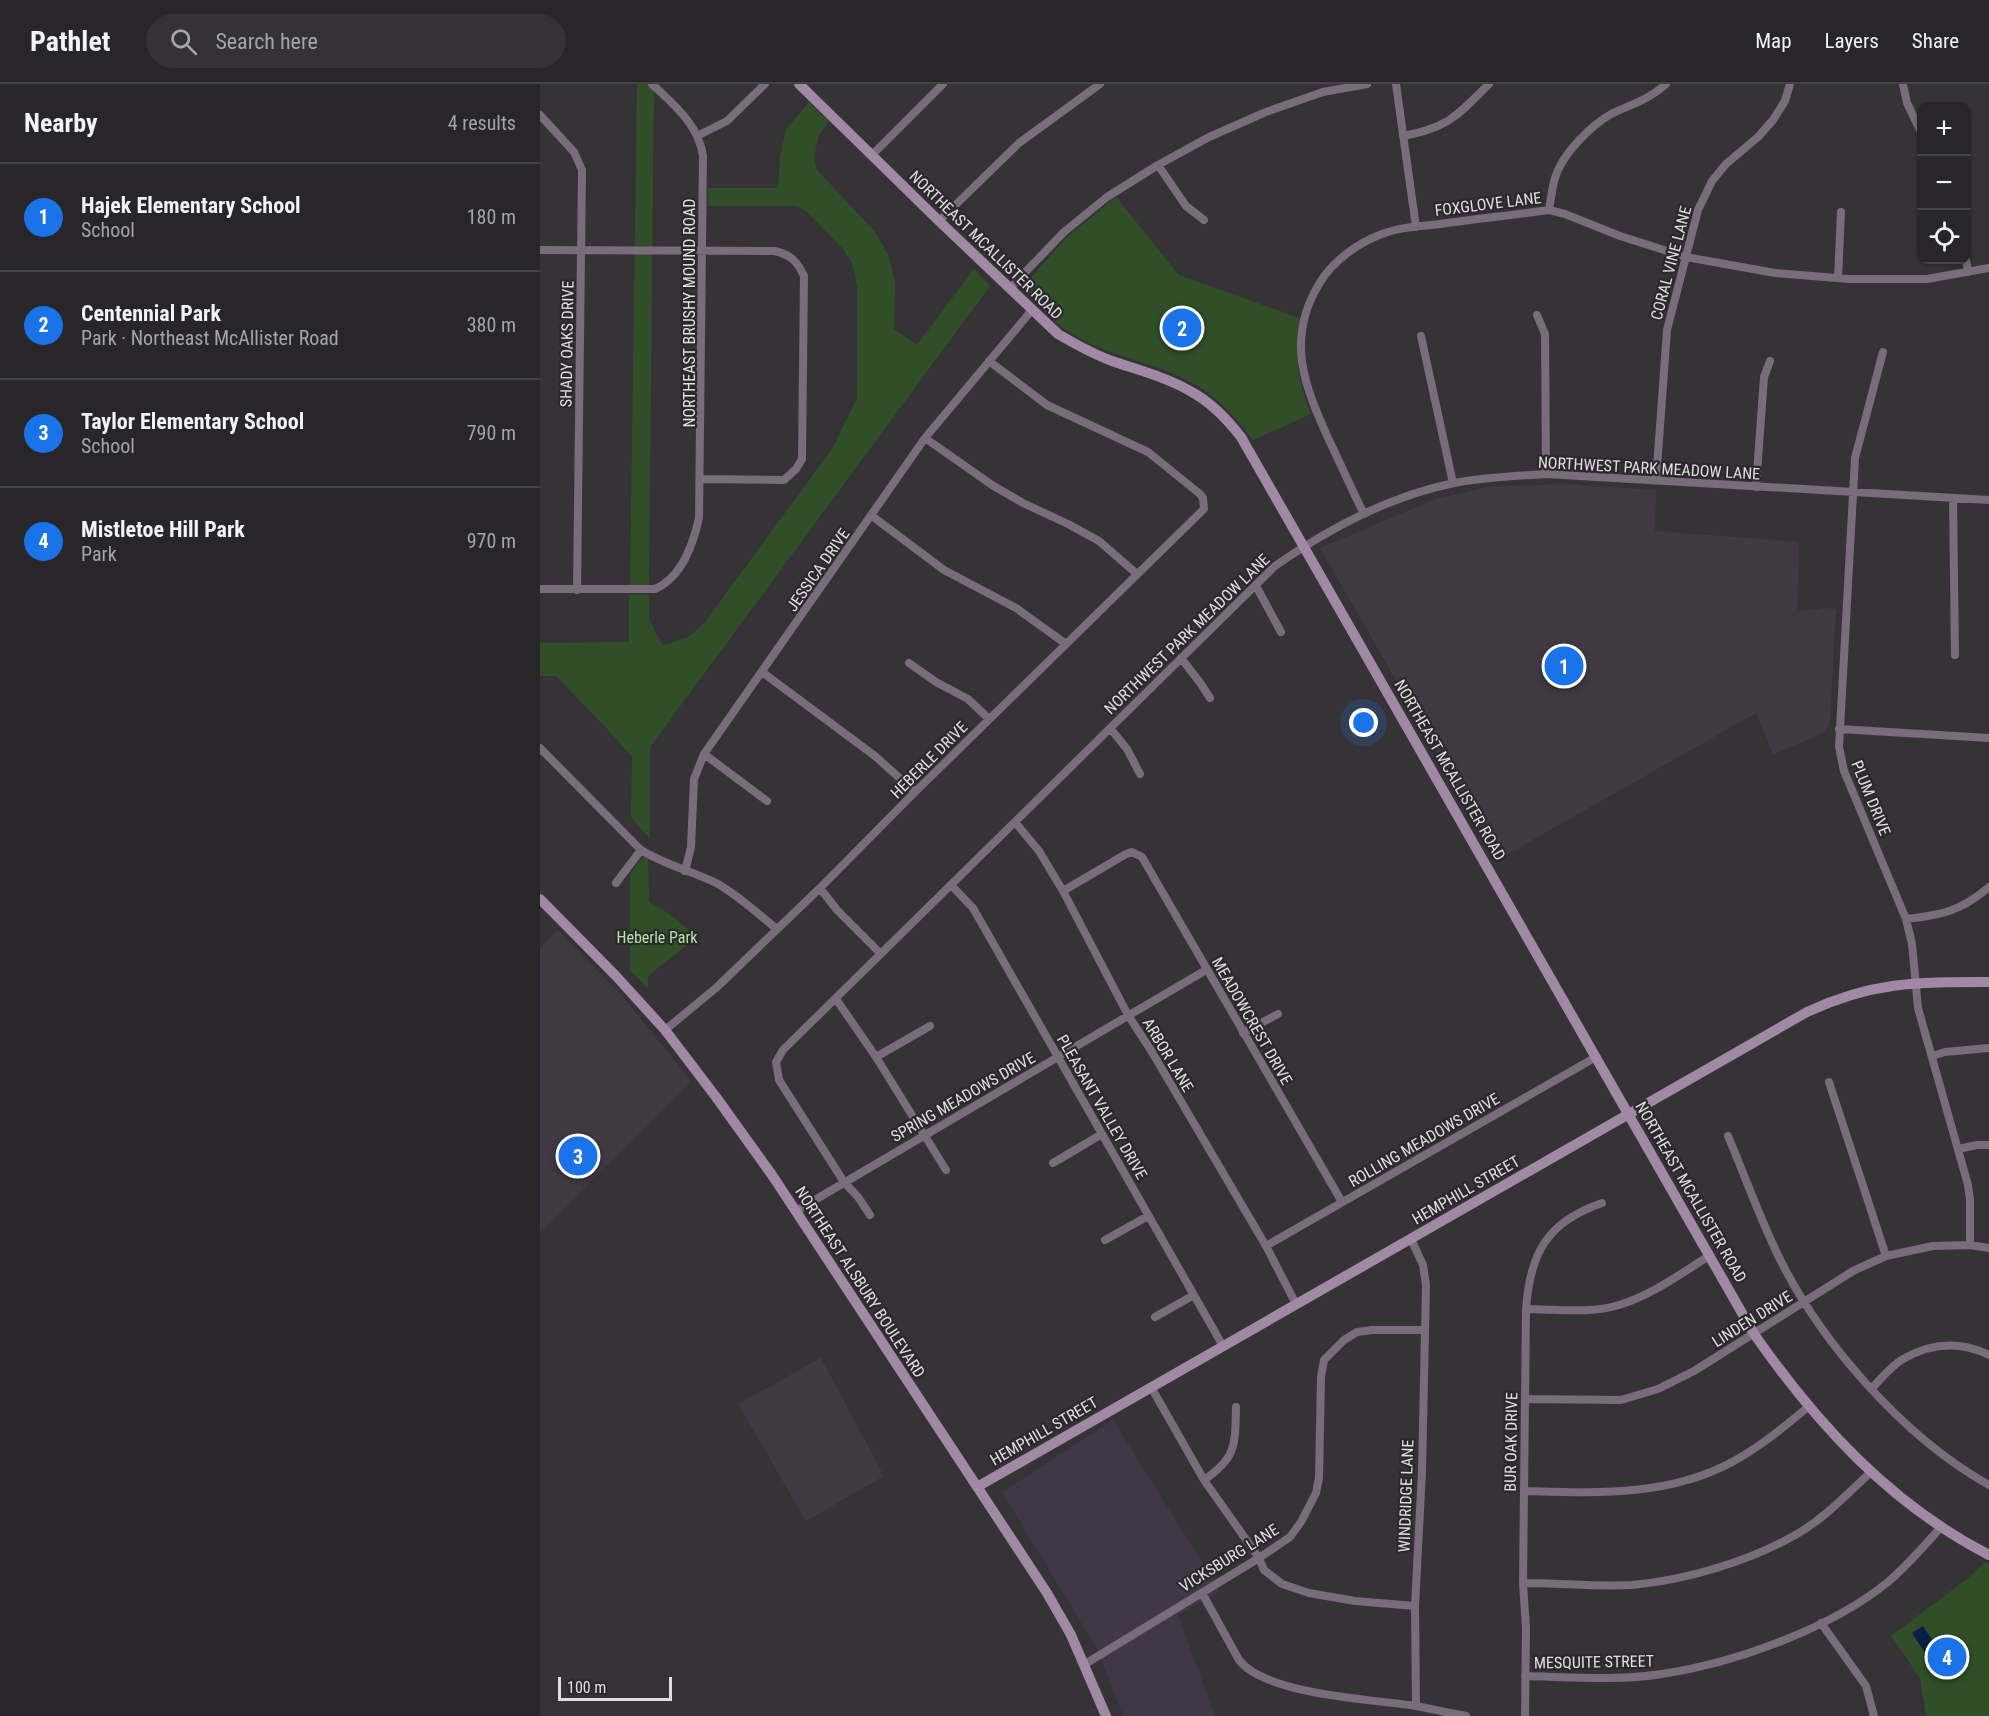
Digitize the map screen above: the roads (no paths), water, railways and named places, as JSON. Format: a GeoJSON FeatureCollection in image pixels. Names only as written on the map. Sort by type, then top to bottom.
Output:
{"type":"FeatureCollection","features":[{"type":"Feature","properties":{"kind":"street","name":"NORTHEAST BRUSHY MOUND ROAD"},"geometry":{"type":"LineString","coordinates":[[540,589],[655,590],[677,573],[695,536],[699,518],[703,156],[697,136],[688,119],[652,84]]}},
{"type":"Feature","properties":{"kind":"street"},"geometry":{"type":"LineString","coordinates":[[697,136],[727,121],[765,84]]}},
{"type":"Feature","properties":{"kind":"street","name":"NORTHEAST MCALLISTER ROAD"},"geometry":{"type":"LineString","coordinates":[[799,84],[1058,334],[1109,360],[1174,382],[1210,405],[1227,419],[1242,437],[1754,1334],[1808,1407],[1836,1439],[1871,1472],[1905,1500],[1989,1555]]}},
{"type":"Feature","properties":{"kind":"street"},"geometry":{"type":"LineString","coordinates":[[872,155],[943,84]]}},
{"type":"Feature","properties":{"kind":"street"},"geometry":{"type":"LineString","coordinates":[[939,220],[1019,143],[1100,84]]}},
{"type":"Feature","properties":{"kind":"street"},"geometry":{"type":"LineString","coordinates":[[1010,288],[1064,232],[1107,197],[1158,165],[1209,136],[1266,112],[1323,92],[1367,84]]}},
{"type":"Feature","properties":{"kind":"street"},"geometry":{"type":"LineString","coordinates":[[1396,84],[1416,227]]}},
{"type":"Feature","properties":{"kind":"street"},"geometry":{"type":"LineString","coordinates":[[1403,136],[1428,131],[1443,125],[1460,113],[1489,84]]}},
{"type":"Feature","properties":{"kind":"street"},"geometry":{"type":"LineString","coordinates":[[1549,210],[1556,176],[1571,150],[1590,129],[1612,114],[1641,102],[1665,84]]}},
{"type":"Feature","properties":{"kind":"street","name":"CORAL VINE LANE"},"geometry":{"type":"LineString","coordinates":[[1656,481],[1667,330],[1698,210],[1712,181],[1726,164],[1758,137],[1773,120],[1785,101],[1790,84]]}},
{"type":"Feature","properties":{"kind":"street"},"geometry":{"type":"LineString","coordinates":[[1903,84],[1907,103],[1917,124]]}},
{"type":"Feature","properties":{"kind":"street","name":"SHADY OAKS DRIVE"},"geometry":{"type":"LineString","coordinates":[[540,114],[574,152],[582,171],[577,590]]}},
{"type":"Feature","properties":{"kind":"street"},"geometry":{"type":"LineString","coordinates":[[1158,165],[1186,206],[1204,220]]}},
{"type":"Feature","properties":{"kind":"street","name":"FOXGLOVE LANE"},"geometry":{"type":"LineString","coordinates":[[1364,514],[1310,398],[1303,374],[1300,350],[1303,322],[1312,296],[1324,275],[1340,259],[1361,244],[1382,234],[1416,227],[1549,210],[1686,257],[1775,273],[1838,278],[1927,279],[1989,268]]}},
{"type":"Feature","properties":{"kind":"street"},"geometry":{"type":"LineString","coordinates":[[1838,278],[1841,212]]}},
{"type":"Feature","properties":{"kind":"street"},"geometry":{"type":"LineString","coordinates":[[540,250],[775,251],[792,258],[799,266],[804,276],[802,459],[796,469],[784,480],[701,479]]}},
{"type":"Feature","properties":{"kind":"street"},"geometry":{"type":"LineString","coordinates":[[1967,264],[1968,272]]}},
{"type":"Feature","properties":{"kind":"street","name":"JESSICA DRIVE"},"geometry":{"type":"LineString","coordinates":[[685,871],[691,847],[694,779],[704,754],[925,438],[1032,310]]}},
{"type":"Feature","properties":{"kind":"street"},"geometry":{"type":"LineString","coordinates":[[1537,315],[1545,334],[1546,474]]}},
{"type":"Feature","properties":{"kind":"street"},"geometry":{"type":"LineString","coordinates":[[1421,336],[1453,483]]}},
{"type":"Feature","properties":{"kind":"street","name":"PLUM DRIVE"},"geometry":{"type":"LineString","coordinates":[[1883,352],[1855,458],[1839,729],[1840,759],[1906,919],[1912,944],[1918,1008],[1970,1200],[1970,1245]]}},
{"type":"Feature","properties":{"kind":"street"},"geometry":{"type":"LineString","coordinates":[[1756,487],[1764,377],[1770,361]]}},
{"type":"Feature","properties":{"kind":"street","name":"HEBERLE DRIVE"},"geometry":{"type":"LineString","coordinates":[[665,1030],[716,988],[1201,513],[1204,504],[1200,494],[1156,457],[1047,405],[989,362]]}},
{"type":"Feature","properties":{"kind":"street"},"geometry":{"type":"LineString","coordinates":[[925,438],[992,485],[1099,541],[1137,574]]}},
{"type":"Feature","properties":{"kind":"street","name":"NORTHWEST PARK MEADOW LANE"},"geometry":{"type":"LineString","coordinates":[[844,1182],[779,1080],[777,1062],[783,1050],[1275,566],[1304,546],[1390,503],[1453,483],[1496,477],[1546,474],[1989,500]]}},
{"type":"Feature","properties":{"kind":"street"},"geometry":{"type":"LineString","coordinates":[[1953,498],[1955,655]]}},
{"type":"Feature","properties":{"kind":"street"},"geometry":{"type":"LineString","coordinates":[[872,516],[944,570],[1016,608],[1066,644]]}},
{"type":"Feature","properties":{"kind":"street"},"geometry":{"type":"LineString","coordinates":[[1256,586],[1281,632]]}},
{"type":"Feature","properties":{"kind":"street"},"geometry":{"type":"LineString","coordinates":[[1181,658],[1210,698]]}},
{"type":"Feature","properties":{"kind":"street"},"geometry":{"type":"LineString","coordinates":[[909,663],[936,682],[968,699],[989,719]]}},
{"type":"Feature","properties":{"kind":"street"},"geometry":{"type":"LineString","coordinates":[[762,672],[875,756],[915,792]]}},
{"type":"Feature","properties":{"kind":"street"},"geometry":{"type":"LineString","coordinates":[[1110,728],[1128,749],[1140,774]]}},
{"type":"Feature","properties":{"kind":"street"},"geometry":{"type":"LineString","coordinates":[[1839,729],[1989,738]]}},
{"type":"Feature","properties":{"kind":"street"},"geometry":{"type":"LineString","coordinates":[[540,748],[641,850],[657,860],[718,885],[777,929]]}},
{"type":"Feature","properties":{"kind":"street"},"geometry":{"type":"LineString","coordinates":[[704,754],[767,801]]}},
{"type":"Feature","properties":{"kind":"street","name":"ARBOR LANE"},"geometry":{"type":"LineString","coordinates":[[1015,822],[1039,851],[1063,891],[1128,1016],[1152,1052],[1266,1246],[1296,1304]]}},
{"type":"Feature","properties":{"kind":"street"},"geometry":{"type":"LineString","coordinates":[[616,883],[641,850]]}},
{"type":"Feature","properties":{"kind":"street","name":"MEADOWCREST DRIVE"},"geometry":{"type":"LineString","coordinates":[[1063,891],[1126,854],[1132,852],[1142,857],[1342,1202]]}},
{"type":"Feature","properties":{"kind":"street","name":"PLEASANT VALLEY DRIVE"},"geometry":{"type":"LineString","coordinates":[[951,885],[973,908],[1222,1346]]}},
{"type":"Feature","properties":{"kind":"street"},"geometry":{"type":"LineString","coordinates":[[1906,919],[1951,912],[1965,906],[1989,887]]}},
{"type":"Feature","properties":{"kind":"street"},"geometry":{"type":"LineString","coordinates":[[819,888],[837,910],[881,954]]}},
{"type":"Feature","properties":{"kind":"street","name":"NORTHEAST ALSBURY BOULEVARD"},"geometry":{"type":"LineString","coordinates":[[540,899],[616,976],[665,1030],[727,1112],[796,1211],[1047,1593],[1085,1664],[1106,1716]]}},
{"type":"Feature","properties":{"kind":"street","name":"SPRING MEADOWS DRIVE"},"geometry":{"type":"LineString","coordinates":[[796,1211],[1206,970]]}},
{"type":"Feature","properties":{"kind":"street","name":"HEMPHILL STREET"},"geometry":{"type":"LineString","coordinates":[[977,1487],[1825,1004],[1867,990],[1916,983],[1989,982]]}},
{"type":"Feature","properties":{"kind":"street"},"geometry":{"type":"LineString","coordinates":[[836,999],[876,1056],[946,1170]]}},
{"type":"Feature","properties":{"kind":"street"},"geometry":{"type":"LineString","coordinates":[[1243,1033],[1278,1014]]}},
{"type":"Feature","properties":{"kind":"street"},"geometry":{"type":"LineString","coordinates":[[876,1056],[930,1026]]}},
{"type":"Feature","properties":{"kind":"street"},"geometry":{"type":"LineString","coordinates":[[1932,1056],[1945,1052],[1989,1048]]}},
{"type":"Feature","properties":{"kind":"street","name":"ROLLING MEADOWS DRIVE"},"geometry":{"type":"LineString","coordinates":[[1266,1246],[1596,1056]]}},
{"type":"Feature","properties":{"kind":"street"},"geometry":{"type":"LineString","coordinates":[[1829,1082],[1886,1256]]}},
{"type":"Feature","properties":{"kind":"street"},"geometry":{"type":"LineString","coordinates":[[1053,1163],[1102,1134]]}},
{"type":"Feature","properties":{"kind":"street"},"geometry":{"type":"LineString","coordinates":[[1728,1136],[1776,1251],[1804,1302],[1836,1349],[1871,1389],[1920,1437],[1989,1485]]}},
{"type":"Feature","properties":{"kind":"street"},"geometry":{"type":"LineString","coordinates":[[1958,1149],[1989,1145]]}},
{"type":"Feature","properties":{"kind":"street"},"geometry":{"type":"LineString","coordinates":[[844,1182],[870,1215]]}},
{"type":"Feature","properties":{"kind":"street","name":"BUR OAK DRIVE"},"geometry":{"type":"LineString","coordinates":[[1525,1716],[1526,1628],[1523,1583],[1528,1282],[1536,1257],[1547,1239],[1561,1224],[1582,1210],[1602,1203]]}},
{"type":"Feature","properties":{"kind":"street"},"geometry":{"type":"LineString","coordinates":[[1105,1240],[1149,1216]]}},
{"type":"Feature","properties":{"kind":"street","name":"WINDRIDGE LANE"},"geometry":{"type":"LineString","coordinates":[[1411,1239],[1423,1265],[1426,1285],[1422,1472],[1415,1606],[1416,1706]]}},
{"type":"Feature","properties":{"kind":"street","name":"LINDEN DRIVE"},"geometry":{"type":"LineString","coordinates":[[1525,1399],[1621,1400],[1667,1385],[1694,1371],[1853,1271],[1886,1256],[1933,1246],[1970,1245],[1989,1248]]}},
{"type":"Feature","properties":{"kind":"street"},"geometry":{"type":"LineString","coordinates":[[1526,1309],[1592,1309],[1618,1306],[1645,1295],[1709,1256]]}},
{"type":"Feature","properties":{"kind":"street"},"geometry":{"type":"LineString","coordinates":[[1155,1317],[1194,1295]]}},
{"type":"Feature","properties":{"kind":"street","name":"VICKSBURG LANE"},"geometry":{"type":"LineString","coordinates":[[1085,1664],[1290,1537],[1301,1522],[1316,1493],[1319,1478],[1324,1360],[1344,1340],[1357,1332],[1372,1329],[1425,1330]]}},
{"type":"Feature","properties":{"kind":"street"},"geometry":{"type":"LineString","coordinates":[[1871,1389],[1901,1360],[1924,1350],[1946,1344],[1973,1347],[1989,1355]]}},
{"type":"Feature","properties":{"kind":"street"},"geometry":{"type":"LineString","coordinates":[[1151,1387],[1204,1480],[1259,1558],[1264,1570],[1282,1584],[1309,1593],[1355,1601],[1415,1606]]}},
{"type":"Feature","properties":{"kind":"street"},"geometry":{"type":"LineString","coordinates":[[1204,1480],[1220,1469],[1231,1452],[1235,1435],[1236,1407]]}},
{"type":"Feature","properties":{"kind":"street"},"geometry":{"type":"LineString","coordinates":[[1524,1491],[1604,1493],[1646,1489],[1688,1480],[1732,1462],[1771,1438],[1808,1407]]}},
{"type":"Feature","properties":{"kind":"street"},"geometry":{"type":"LineString","coordinates":[[1523,1583],[1631,1585],[1681,1578],[1740,1560],[1798,1533],[1839,1502],[1871,1472]]}},
{"type":"Feature","properties":{"kind":"street","name":"MESQUITE STREET"},"geometry":{"type":"LineString","coordinates":[[1525,1676],[1604,1678],[1661,1675],[1717,1663],[1774,1644],[1856,1604],[1888,1582],[1916,1556],[1942,1526]]}},
{"type":"Feature","properties":{"kind":"street"},"geometry":{"type":"LineString","coordinates":[[1202,1593],[1244,1667],[1267,1680],[1322,1693],[1416,1706],[1466,1716]]}},
{"type":"Feature","properties":{"kind":"street"},"geometry":{"type":"LineString","coordinates":[[1821,1623],[1866,1686],[1874,1716]]}},
{"type":"Feature","properties":{"kind":"water"},"geometry":{"type":"Polygon","coordinates":[[[1923,1626],[1938,1649],[1927,1656],[1912,1633],[1923,1626]]]}},
{"type":"Feature","properties":{"kind":"place","name":"Centennial Park"},"geometry":{"type":"Point","coordinates":[1182,328]}},
{"type":"Feature","properties":{"kind":"place","name":"Hajek Elementary School"},"geometry":{"type":"Point","coordinates":[1564,666]}},
{"type":"Feature","properties":{"kind":"place","name":"Taylor Elementary School"},"geometry":{"type":"Point","coordinates":[578,1156]}},
{"type":"Feature","properties":{"kind":"place","name":"Mistletoe Hill Park"},"geometry":{"type":"Point","coordinates":[1947,1657]}},
{"type":"Feature","properties":{"kind":"park label","name":"Heberle Park"},"geometry":{"type":"Point","coordinates":[657,937]}}]}
